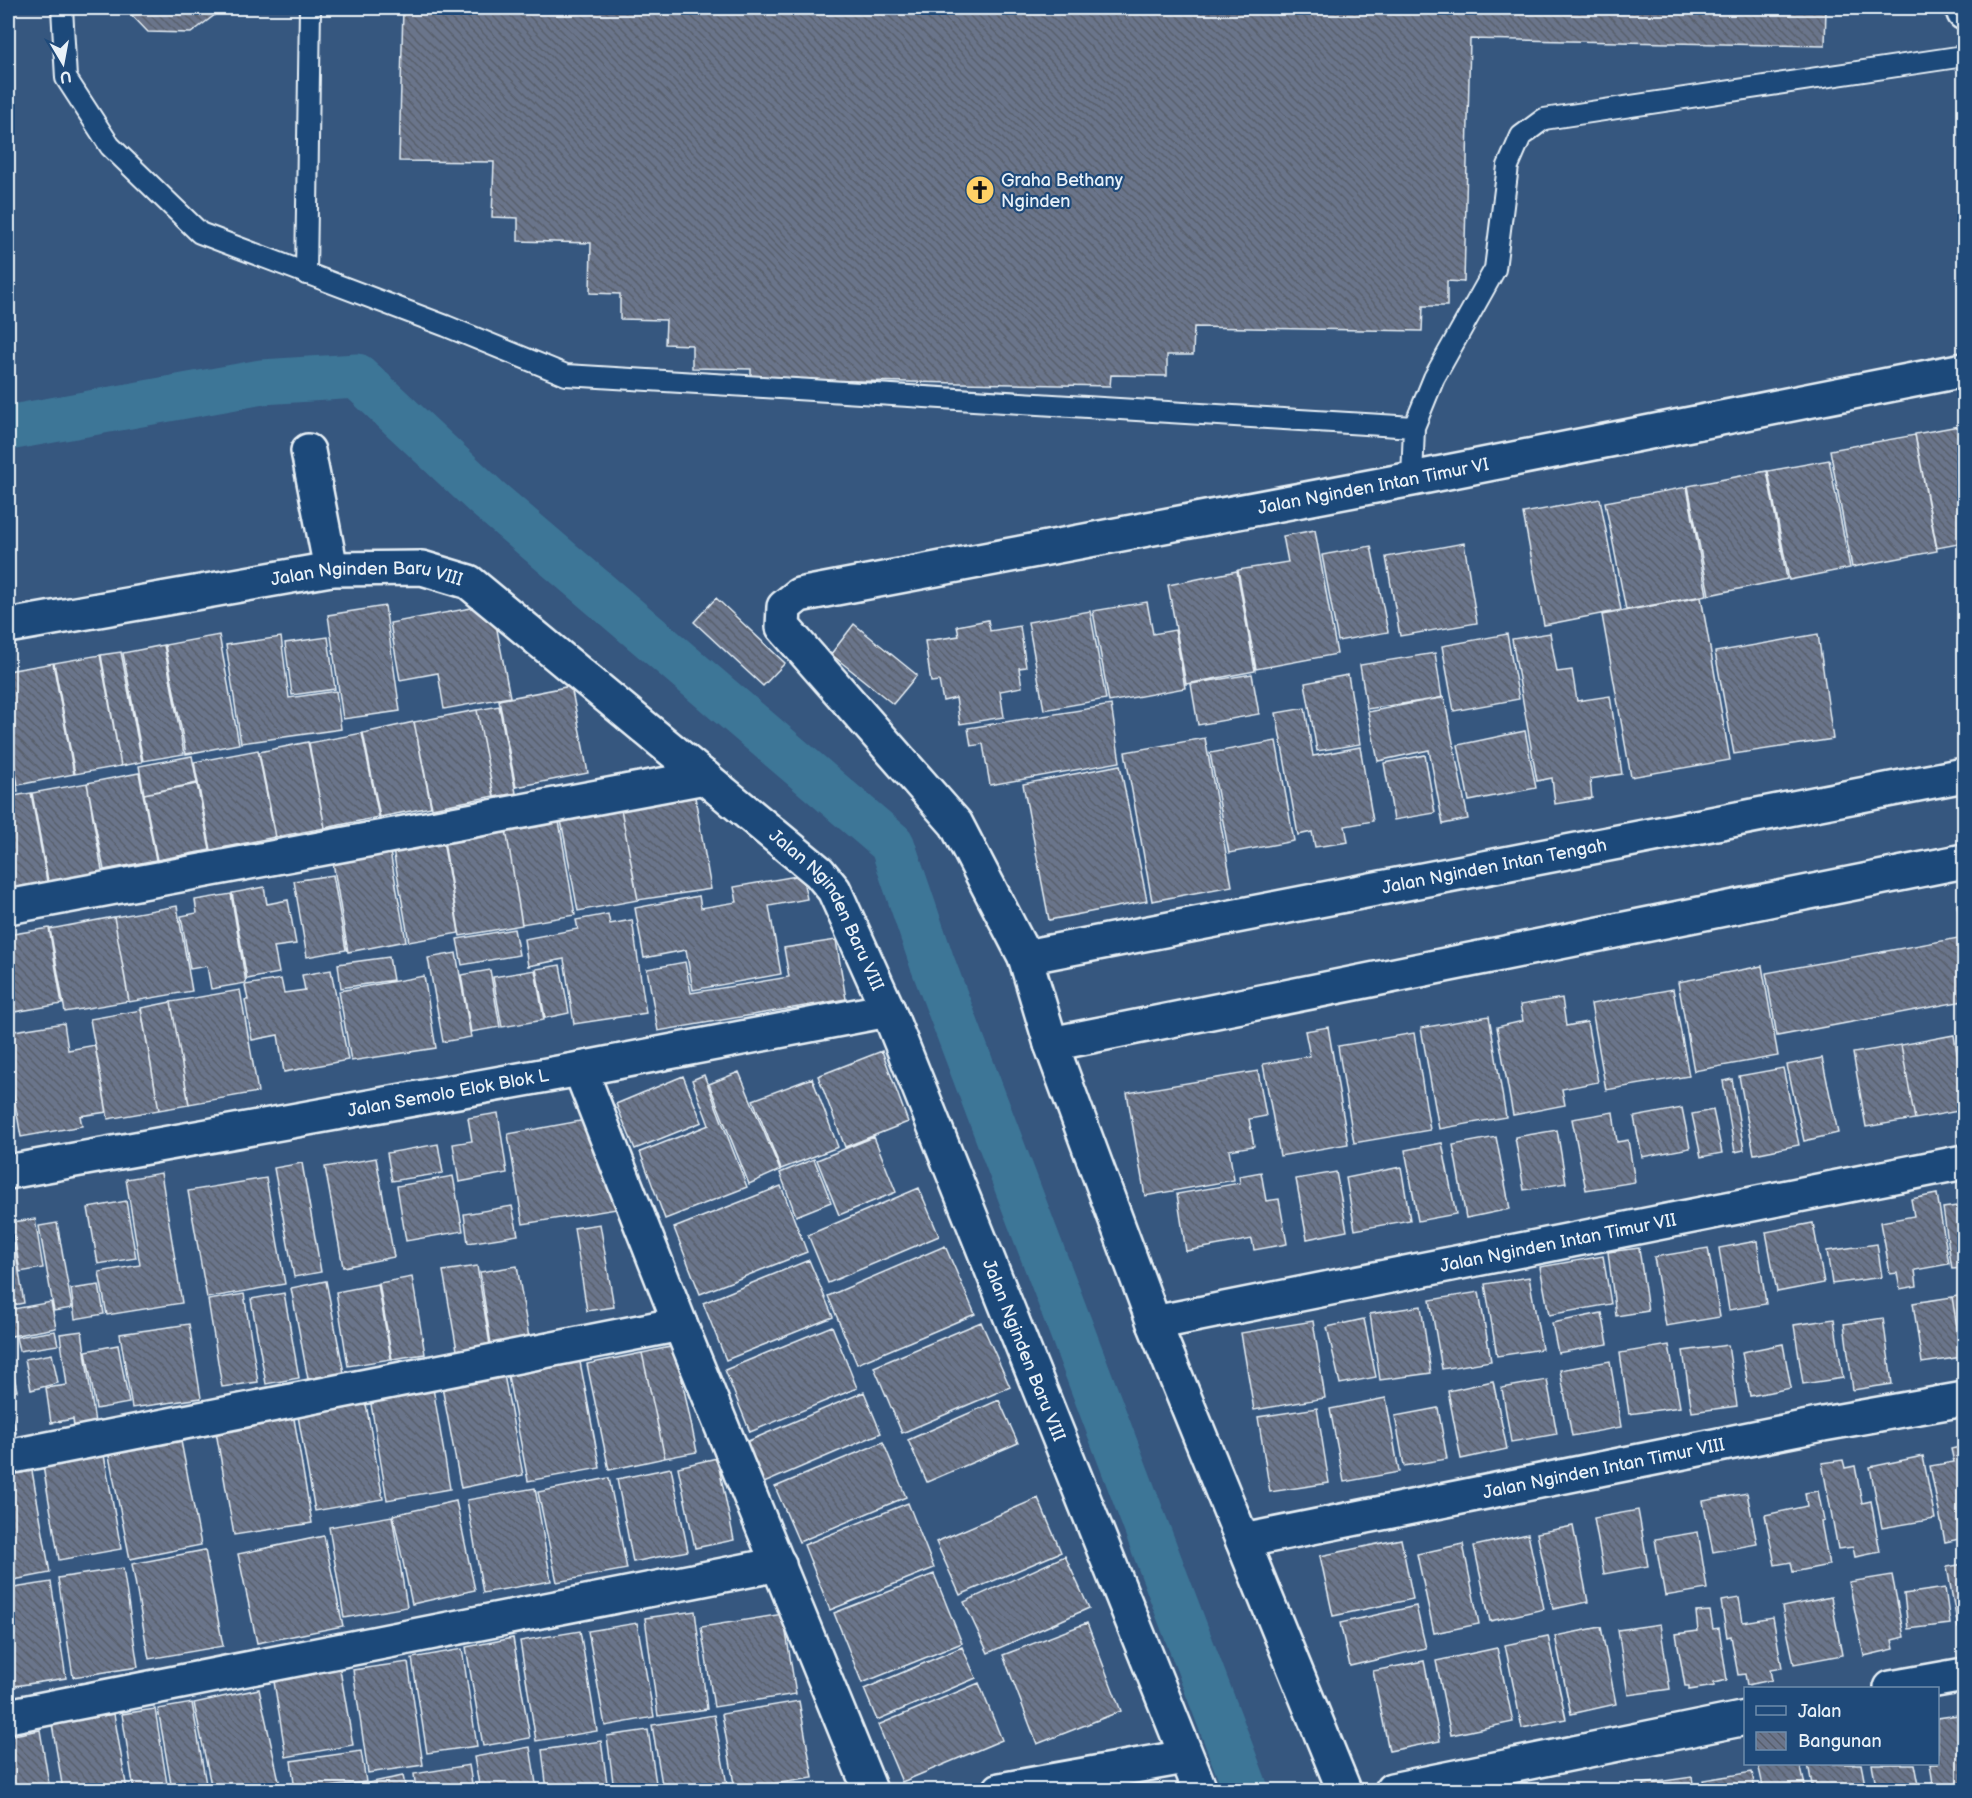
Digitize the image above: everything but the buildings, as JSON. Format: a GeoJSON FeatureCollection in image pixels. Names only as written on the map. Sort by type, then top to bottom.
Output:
{"type":"FeatureCollection","features":[{"type":"Feature","properties":{"kind":"street"},"geometry":{"type":"LineString","coordinates":[[1964,8],[1965,13]]}},
{"type":"Feature","properties":{"kind":"street","name":"Jalan Nginden Intan Timur VI"},"geometry":{"type":"LineString","coordinates":[[1025,957],[956,824],[783,627],[784,607],[799,595],[1413,478],[1965,369]]}},
{"type":"Feature","properties":{"kind":"street"},"geometry":{"type":"LineString","coordinates":[[308,451],[331,568]]}},
{"type":"Feature","properties":{"kind":"street","name":"Jalan Nginden Baru VIII"},"geometry":{"type":"LineString","coordinates":[[8,626],[331,568],[422,568],[469,582],[819,872],[834,890],[888,1010],[1200,1791]]}},
{"type":"Feature","properties":{"kind":"street","name":"Jalan Nginden Intan Tengah"},"geometry":{"type":"LineString","coordinates":[[1025,957],[1965,775]]}},
{"type":"Feature","properties":{"kind":"street"},"geometry":{"type":"LineString","coordinates":[[8,907],[705,777]]}},
{"type":"Feature","properties":{"kind":"street"},"geometry":{"type":"LineString","coordinates":[[1050,1044],[1965,861]]}},
{"type":"Feature","properties":{"kind":"street"},"geometry":{"type":"LineString","coordinates":[[1025,957],[1050,1044],[1154,1323],[1344,1791]]}},
{"type":"Feature","properties":{"kind":"street","name":"Jalan Semolo Elok Blok L"},"geometry":{"type":"LineString","coordinates":[[8,1172],[579,1069],[888,1010]]}},
{"type":"Feature","properties":{"kind":"street"},"geometry":{"type":"LineString","coordinates":[[579,1069],[870,1791]]}},
{"type":"Feature","properties":{"kind":"street","name":"Jalan Nginden Intan Timur VII"},"geometry":{"type":"LineString","coordinates":[[1154,1323],[1965,1162]]}},
{"type":"Feature","properties":{"kind":"street"},"geometry":{"type":"LineString","coordinates":[[8,1457],[680,1324]]}},
{"type":"Feature","properties":{"kind":"street","name":"Jalan Nginden Intan Timur VIII"},"geometry":{"type":"LineString","coordinates":[[1243,1541],[1823,1424],[1965,1399]]}},
{"type":"Feature","properties":{"kind":"street"},"geometry":{"type":"LineString","coordinates":[[8,1716],[779,1564]]}},
{"type":"Feature","properties":{"kind":"street"},"geometry":{"type":"LineString","coordinates":[[1902,1687],[1965,1675]]}},
{"type":"Feature","properties":{"kind":"street"},"geometry":{"type":"LineString","coordinates":[[1392,1791],[1744,1718]]}},
{"type":"Feature","properties":{"kind":"street"},"geometry":{"type":"LineString","coordinates":[[1000,1791],[1185,1757]]}},
{"type":"Feature","properties":{"kind":"lane"},"geometry":{"type":"LineString","coordinates":[[62,8],[66,78],[110,146],[200,233],[446,326],[566,375],[1414,427]]}},
{"type":"Feature","properties":{"kind":"lane"},"geometry":{"type":"LineString","coordinates":[[306,274],[310,8]]}},
{"type":"Feature","properties":{"kind":"lane"},"geometry":{"type":"LineString","coordinates":[[1413,478],[1414,427],[1434,378],[1495,269],[1508,166],[1521,136],[1544,119],[1965,56]]}},
{"type":"Feature","properties":{"kind":"waterway"},"geometry":{"type":"LineString","coordinates":[[8,428],[262,382],[357,376],[487,498],[892,844],[932,962],[1246,1790]]}},
{"type":"Feature","properties":{"kind":"place","name":"Graha Bethany Nginden"},"geometry":{"type":"Point","coordinates":[980,190]}}]}
